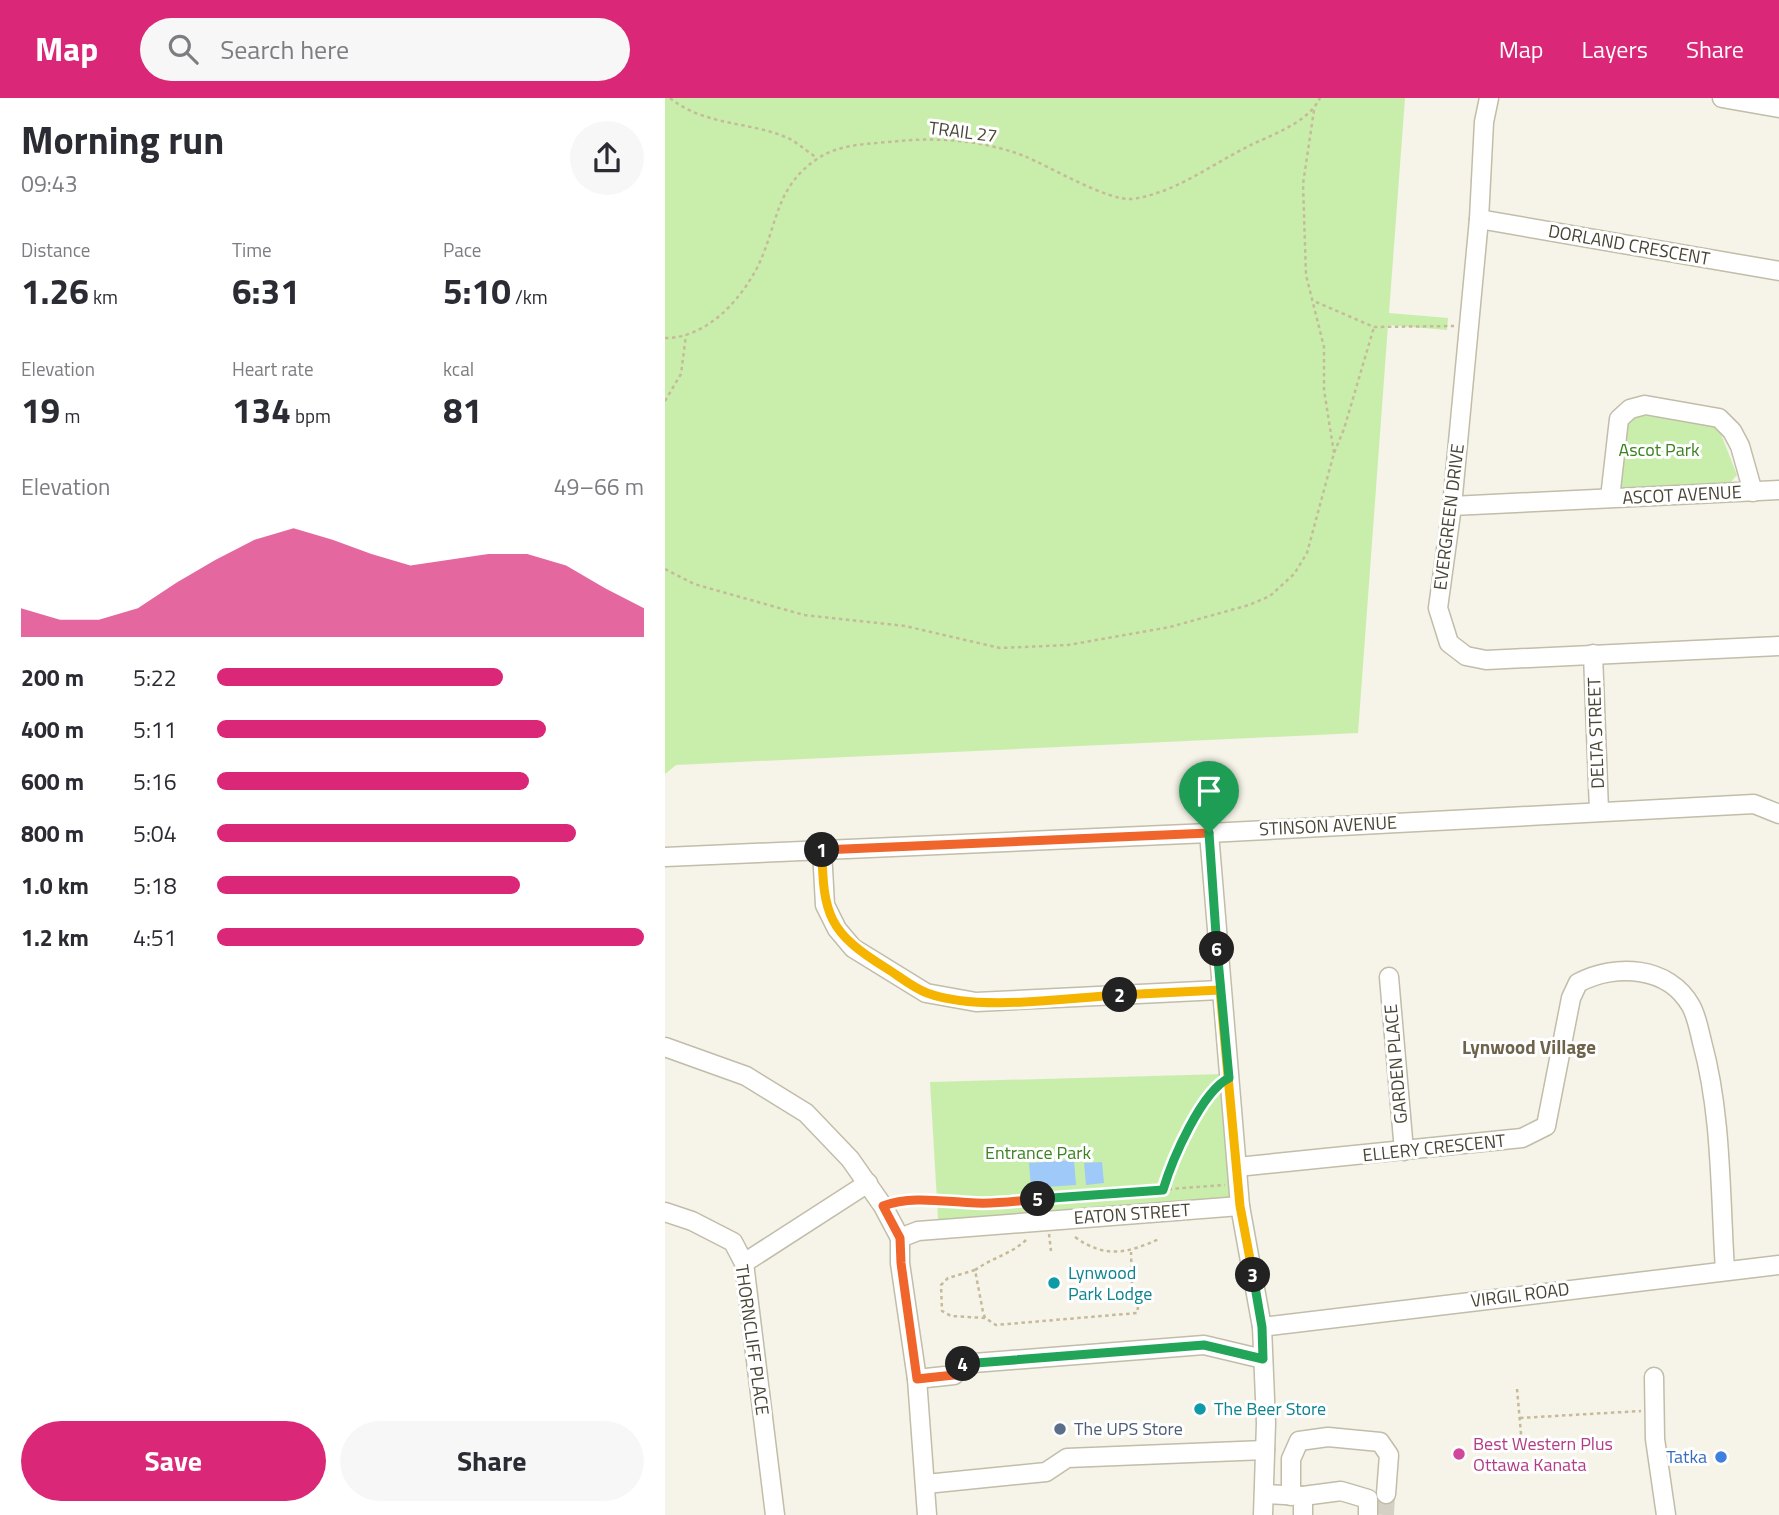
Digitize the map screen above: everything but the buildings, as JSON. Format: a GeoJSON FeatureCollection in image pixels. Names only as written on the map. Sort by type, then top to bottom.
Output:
{"type":"FeatureCollection","features":[{"type":"Feature","properties":{"kind":"street","name":"EVERGREEN DRIVE"},"geometry":{"type":"LineString","coordinates":[[1489,98],[1484,122],[1479,219],[1452,506],[1439,608],[1449,643],[1466,656],[1486,660],[1779,646]]}},
{"type":"Feature","properties":{"kind":"street"},"geometry":{"type":"LineString","coordinates":[[1722,98],[1779,108]]}},
{"type":"Feature","properties":{"kind":"street","name":"DORLAND CRESCENT"},"geometry":{"type":"LineString","coordinates":[[1479,219],[1779,271]]}},
{"type":"Feature","properties":{"kind":"street","name":"ASCOT AVENUE"},"geometry":{"type":"LineString","coordinates":[[1610,498],[1619,419],[1630,409],[1645,405],[1719,418],[1740,446],[1753,492]]}},
{"type":"Feature","properties":{"kind":"street","name":"ASCOT AVENUE"},"geometry":{"type":"LineString","coordinates":[[1452,506],[1779,490]]}},
{"type":"Feature","properties":{"kind":"street","name":"DELTA STREET"},"geometry":{"type":"LineString","coordinates":[[1593,654],[1599,811]]}},
{"type":"Feature","properties":{"kind":"street","name":"STINSON AVENUE"},"geometry":{"type":"LineString","coordinates":[[665,857],[1209,833],[1754,804],[1779,814]]}},
{"type":"Feature","properties":{"kind":"street"},"geometry":{"type":"LineString","coordinates":[[1209,833],[1240,1206],[1262,1327],[1265,1450],[1263,1515]]}},
{"type":"Feature","properties":{"kind":"street"},"geometry":{"type":"LineString","coordinates":[[822,850],[825,905],[837,929],[853,948],[926,993],[976,1002],[1220,990]]}},
{"type":"Feature","properties":{"kind":"street","name":"ELLERY CRESCENT"},"geometry":{"type":"LineString","coordinates":[[1238,1175],[1404,1151],[1522,1138],[1546,1126],[1571,998],[1579,983],[1613,970],[1651,975],[1671,983],[1683,993],[1693,1009],[1705,1054],[1714,1097],[1725,1270]]}},
{"type":"Feature","properties":{"kind":"street","name":"GARDEN PLACE"},"geometry":{"type":"LineString","coordinates":[[1389,977],[1404,1151]]}},
{"type":"Feature","properties":{"kind":"street"},"geometry":{"type":"LineString","coordinates":[[665,1047],[746,1076],[806,1113],[850,1158],[883,1206],[900,1238],[917,1379],[927,1515]]}},
{"type":"Feature","properties":{"kind":"street"},"geometry":{"type":"LineString","coordinates":[[744,1263],[868,1183]]}},
{"type":"Feature","properties":{"kind":"street","name":"EATON STREET"},"geometry":{"type":"LineString","coordinates":[[900,1238],[918,1231],[1240,1206]]}},
{"type":"Feature","properties":{"kind":"street","name":"THORNCLIFF PLACE"},"geometry":{"type":"LineString","coordinates":[[665,1212],[692,1221],[733,1242],[744,1263],[775,1515]]}},
{"type":"Feature","properties":{"kind":"street","name":"VIRGIL ROAD"},"geometry":{"type":"LineString","coordinates":[[1262,1327],[1779,1265]]}},
{"type":"Feature","properties":{"kind":"street"},"geometry":{"type":"LineString","coordinates":[[917,1379],[954,1375],[961,1364],[1204,1345],[1263,1359]]}},
{"type":"Feature","properties":{"kind":"street"},"geometry":{"type":"LineString","coordinates":[[1654,1377],[1655,1439],[1666,1515]]}},
{"type":"Feature","properties":{"kind":"street"},"geometry":{"type":"LineString","coordinates":[[1303,1515],[1291,1459],[1299,1441],[1328,1437],[1380,1441],[1389,1455],[1387,1494]]}},
{"type":"Feature","properties":{"kind":"street"},"geometry":{"type":"LineString","coordinates":[[926,1484],[1047,1472],[1067,1458],[1265,1450]]}},
{"type":"Feature","properties":{"kind":"street"},"geometry":{"type":"LineString","coordinates":[[1264,1494],[1297,1496],[1341,1491],[1368,1499],[1368,1515]]}},
{"type":"Feature","properties":{"kind":"path"},"geometry":{"type":"LineString","coordinates":[[670,98],[682,108],[738,127],[791,139],[817,158]]}},
{"type":"Feature","properties":{"kind":"path"},"geometry":{"type":"LineString","coordinates":[[1320,98],[1314,109],[1303,184],[1306,275],[1315,301],[1324,347],[1324,390],[1334,453]]}},
{"type":"Feature","properties":{"kind":"path","name":"TRAIL 27"},"geometry":{"type":"LineString","coordinates":[[665,338],[698,332],[722,314],[757,268],[782,196],[795,177],[817,158],[846,147],[919,139],[994,146],[1024,156],[1086,185],[1129,199],[1174,188],[1314,109]]}},
{"type":"Feature","properties":{"kind":"path"},"geometry":{"type":"LineString","coordinates":[[1315,301],[1374,327],[1468,326]]}},
{"type":"Feature","properties":{"kind":"path"},"geometry":{"type":"LineString","coordinates":[[665,569],[694,584],[815,617],[905,626],[1000,648],[1067,645],[1170,627],[1249,605],[1270,596],[1294,574],[1307,553],[1334,453],[1374,327]]}},
{"type":"Feature","properties":{"kind":"path"},"geometry":{"type":"LineString","coordinates":[[665,401],[681,374],[686,335]]}},
{"type":"Feature","properties":{"kind":"path"},"geometry":{"type":"LineString","coordinates":[[1163,1190],[1170,1167],[1213,1088],[1229,1078]]}},
{"type":"Feature","properties":{"kind":"path"},"geometry":{"type":"LineString","coordinates":[[883,1206],[893,1202],[922,1200],[979,1203],[1163,1190],[1238,1175]]}},
{"type":"Feature","properties":{"kind":"path"},"geometry":{"type":"LineString","coordinates":[[1075,1237],[1100,1251],[1131,1252],[1159,1239]]}},
{"type":"Feature","properties":{"kind":"path"},"geometry":{"type":"LineString","coordinates":[[1026,1240],[1014,1251],[989,1260],[975,1270],[948,1278],[941,1285],[942,1311],[951,1316],[985,1318],[996,1325],[1137,1313],[1138,1307],[1132,1289],[1131,1252]]}},
{"type":"Feature","properties":{"kind":"path"},"geometry":{"type":"LineString","coordinates":[[975,1270],[985,1318]]}},
{"type":"Feature","properties":{"kind":"path"},"geometry":{"type":"LineString","coordinates":[[1517,1389],[1522,1445]]}},
{"type":"Feature","properties":{"kind":"path"},"geometry":{"type":"LineString","coordinates":[[1520,1418],[1655,1409]]}},
{"type":"Feature","properties":{"kind":"green space"},"geometry":{"type":"Polygon","coordinates":[[[665,98],[1405,98],[1389,313],[1448,318],[1447,330],[1388,325],[1358,733],[676,765],[665,774],[665,98]]]}},
{"type":"Feature","properties":{"kind":"green space","name":"Ascot Park"},"geometry":{"type":"Polygon","coordinates":[[[1636,415],[1708,421],[1719,429],[1737,475],[1729,484],[1620,488],[1625,426],[1636,415]]]}},
{"type":"Feature","properties":{"kind":"green space","name":"Entrance Park"},"geometry":{"type":"Polygon","coordinates":[[[1224,1074],[1235,1212],[939,1235],[930,1082],[1224,1074]]]}},
{"type":"Feature","properties":{"kind":"water"},"geometry":{"type":"Polygon","coordinates":[[[1074,1160],[1076,1185],[1031,1188],[1029,1163],[1074,1160]]]}},
{"type":"Feature","properties":{"kind":"water"},"geometry":{"type":"Polygon","coordinates":[[[1102,1162],[1104,1183],[1086,1185],[1084,1163],[1102,1162]]]}},
{"type":"Feature","properties":{"kind":"tunnel"},"geometry":{"type":"LineString","coordinates":[[1385,1515],[1386,1494]]}},
{"type":"Feature","properties":{"kind":"place","name":"Lynwood Park Lodge"},"geometry":{"type":"Point","coordinates":[1054,1283]}},
{"type":"Feature","properties":{"kind":"place","name":"The Beer Store"},"geometry":{"type":"Point","coordinates":[1200,1409]}},
{"type":"Feature","properties":{"kind":"place","name":"The UPS Store"},"geometry":{"type":"Point","coordinates":[1060,1429]}},
{"type":"Feature","properties":{"kind":"place","name":"Best Western Plus Ottawa Kanata"},"geometry":{"type":"Point","coordinates":[1459,1454]}},
{"type":"Feature","properties":{"kind":"place","name":"Tatka"},"geometry":{"type":"Point","coordinates":[1721,1457]}},
{"type":"Feature","properties":{"kind":"district","name":"Lynwood Village"},"geometry":{"type":"Point","coordinates":[1529,1047]}},
{"type":"Feature","properties":{"kind":"route"},"geometry":{"type":"LineString","coordinates":[[1209,833],[822,850],[825,905],[837,929],[853,948],[926,993],[976,1002],[1220,990],[1237,1167],[1240,1206],[1262,1327],[1263,1359],[1249,1358],[1226,1349],[1204,1345],[961,1364],[954,1375],[917,1379],[900,1238],[883,1206],[893,1202],[922,1200],[979,1203],[1163,1190],[1170,1167],[1213,1088],[1218,1083],[1229,1078],[1209,833]]}}]}
